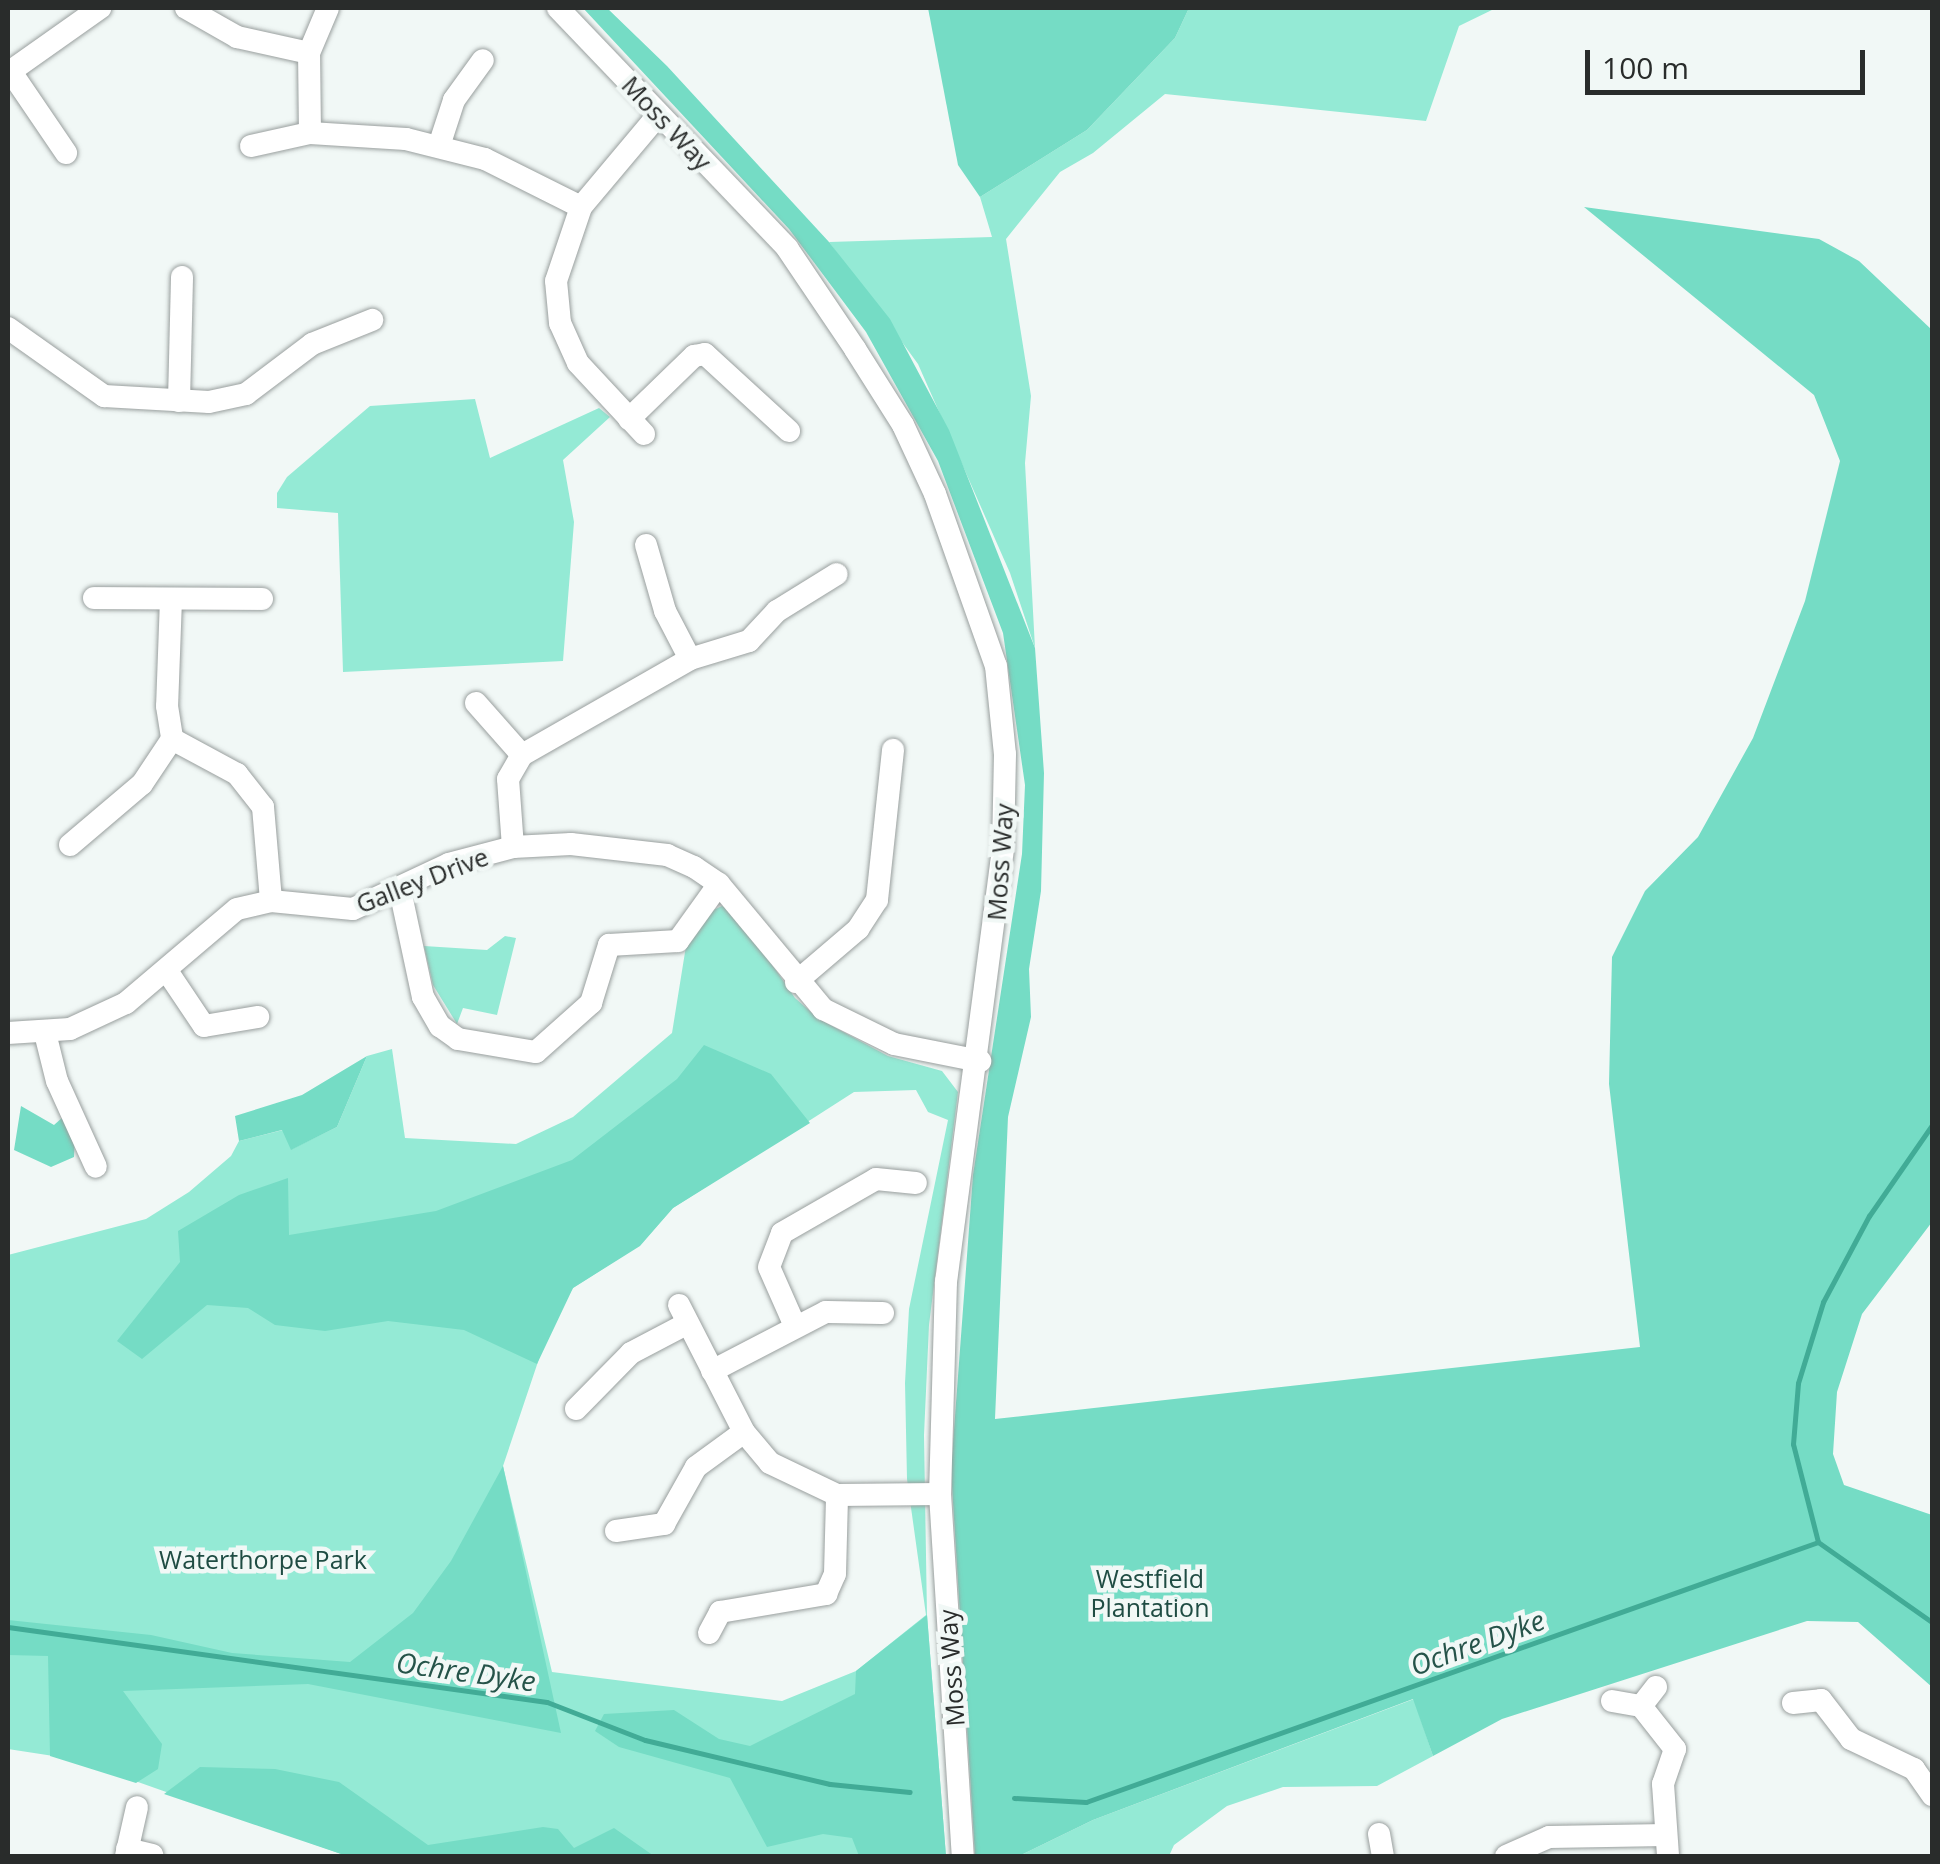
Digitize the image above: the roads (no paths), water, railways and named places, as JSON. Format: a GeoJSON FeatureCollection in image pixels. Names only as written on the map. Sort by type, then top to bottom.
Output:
{"type":"FeatureCollection","features":[{"type":"Feature","properties":{"kind":"street"},"geometry":{"type":"LineString","coordinates":[[186,8],[236,37],[309,52]]}},
{"type":"Feature","properties":{"kind":"street"},"geometry":{"type":"LineString","coordinates":[[310,133],[309,52],[328,8]]}},
{"type":"Feature","properties":{"kind":"street","name":"Moss Way"},"geometry":{"type":"LineString","coordinates":[[558,8],[786,248],[855,349],[903,425],[968,583],[996,666],[1005,754],[1003,850],[980,1061],[946,1281],[940,1494],[963,1856]]}},
{"type":"Feature","properties":{"kind":"street"},"geometry":{"type":"LineString","coordinates":[[66,153],[9,72],[90,11]]}},
{"type":"Feature","properties":{"kind":"street"},"geometry":{"type":"LineString","coordinates":[[439,146],[454,100],[483,60]]}},
{"type":"Feature","properties":{"kind":"street"},"geometry":{"type":"LineString","coordinates":[[659,114],[581,207],[560,256],[560,323],[578,363],[636,426],[694,356],[705,354],[789,431]]}},
{"type":"Feature","properties":{"kind":"street"},"geometry":{"type":"LineString","coordinates":[[251,146],[310,133],[439,146],[484,159],[581,207]]}},
{"type":"Feature","properties":{"kind":"street"},"geometry":{"type":"LineString","coordinates":[[179,401],[182,276]]}},
{"type":"Feature","properties":{"kind":"street"},"geometry":{"type":"LineString","coordinates":[[8,328],[104,396],[179,401],[246,394],[312,344],[372,320]]}},
{"type":"Feature","properties":{"kind":"street"},"geometry":{"type":"LineString","coordinates":[[646,546],[665,610],[690,658]]}},
{"type":"Feature","properties":{"kind":"street"},"geometry":{"type":"LineString","coordinates":[[512,847],[508,780],[522,755],[690,658],[749,642],[777,612],[837,574]]}},
{"type":"Feature","properties":{"kind":"street"},"geometry":{"type":"LineString","coordinates":[[94,598],[262,599]]}},
{"type":"Feature","properties":{"kind":"street"},"geometry":{"type":"LineString","coordinates":[[70,845],[142,784],[172,739],[167,706],[171,598]]}},
{"type":"Feature","properties":{"kind":"street"},"geometry":{"type":"LineString","coordinates":[[476,703],[522,755]]}},
{"type":"Feature","properties":{"kind":"street"},"geometry":{"type":"LineString","coordinates":[[172,739],[238,774],[264,807],[271,901]]}},
{"type":"Feature","properties":{"kind":"street"},"geometry":{"type":"LineString","coordinates":[[796,982],[858,930],[877,900],[893,750]]}},
{"type":"Feature","properties":{"kind":"street","name":"Galley Drive"},"geometry":{"type":"LineString","coordinates":[[8,1032],[45,1034],[126,1004],[230,913],[271,901],[353,910],[449,864],[512,847],[636,849],[667,855],[720,884],[796,982],[852,1028],[980,1061]]}},
{"type":"Feature","properties":{"kind":"street"},"geometry":{"type":"LineString","coordinates":[[400,890],[422,997],[440,1026],[458,1038],[525,1052],[544,1048],[591,1003],[609,945],[678,941],[720,884]]}},
{"type":"Feature","properties":{"kind":"street"},"geometry":{"type":"LineString","coordinates":[[167,972],[204,1026],[258,1017]]}},
{"type":"Feature","properties":{"kind":"street"},"geometry":{"type":"LineString","coordinates":[[45,1034],[57,1081],[96,1167]]}},
{"type":"Feature","properties":{"kind":"street"},"geometry":{"type":"LineString","coordinates":[[794,1326],[769,1267],[782,1233],[876,1180],[916,1183]]}},
{"type":"Feature","properties":{"kind":"street"},"geometry":{"type":"LineString","coordinates":[[712,1371],[794,1326],[836,1309],[883,1314]]}},
{"type":"Feature","properties":{"kind":"street"},"geometry":{"type":"LineString","coordinates":[[576,1409],[631,1353],[683,1314],[744,1432],[770,1464],[837,1496],[940,1494]]}},
{"type":"Feature","properties":{"kind":"street"},"geometry":{"type":"LineString","coordinates":[[616,1531],[664,1524],[696,1467],[744,1432]]}},
{"type":"Feature","properties":{"kind":"street"},"geometry":{"type":"LineString","coordinates":[[709,1633],[720,1612],[826,1594],[835,1574],[837,1496]]}},
{"type":"Feature","properties":{"kind":"street"},"geometry":{"type":"LineString","coordinates":[[1641,1706],[1656,1687]]}},
{"type":"Feature","properties":{"kind":"street"},"geometry":{"type":"LineString","coordinates":[[1793,1703],[1821,1700],[1852,1739],[1914,1769],[1932,1795]]}},
{"type":"Feature","properties":{"kind":"street"},"geometry":{"type":"LineString","coordinates":[[1506,1856],[1549,1837],[1667,1846],[1664,1784],[1675,1749],[1641,1706],[1612,1701]]}},
{"type":"Feature","properties":{"kind":"street"},"geometry":{"type":"LineString","coordinates":[[136,1807],[126,1853],[152,1855]]}},
{"type":"Feature","properties":{"kind":"waterway"},"geometry":{"type":"LineString","coordinates":[[1818,1542],[1793,1444],[1798,1383],[1823,1302],[1869,1216],[1932,1125]]}},
{"type":"Feature","properties":{"kind":"waterway","name":"Ochre Dyke"},"geometry":{"type":"LineString","coordinates":[[1014,1798],[1086,1802],[1818,1542],[1932,1622]]}},
{"type":"Feature","properties":{"kind":"waterway","name":"Ochre Dyke"},"geometry":{"type":"LineString","coordinates":[[8,1627],[547,1702],[645,1740],[830,1784],[910,1792]]}},
{"type":"Feature","properties":{"kind":"park label","name":"Waterthorpe Park"},"geometry":{"type":"Point","coordinates":[263,1559]}},
{"type":"Feature","properties":{"kind":"park label","name":"Westfield Plantation"},"geometry":{"type":"Point","coordinates":[1150,1594]}}]}
